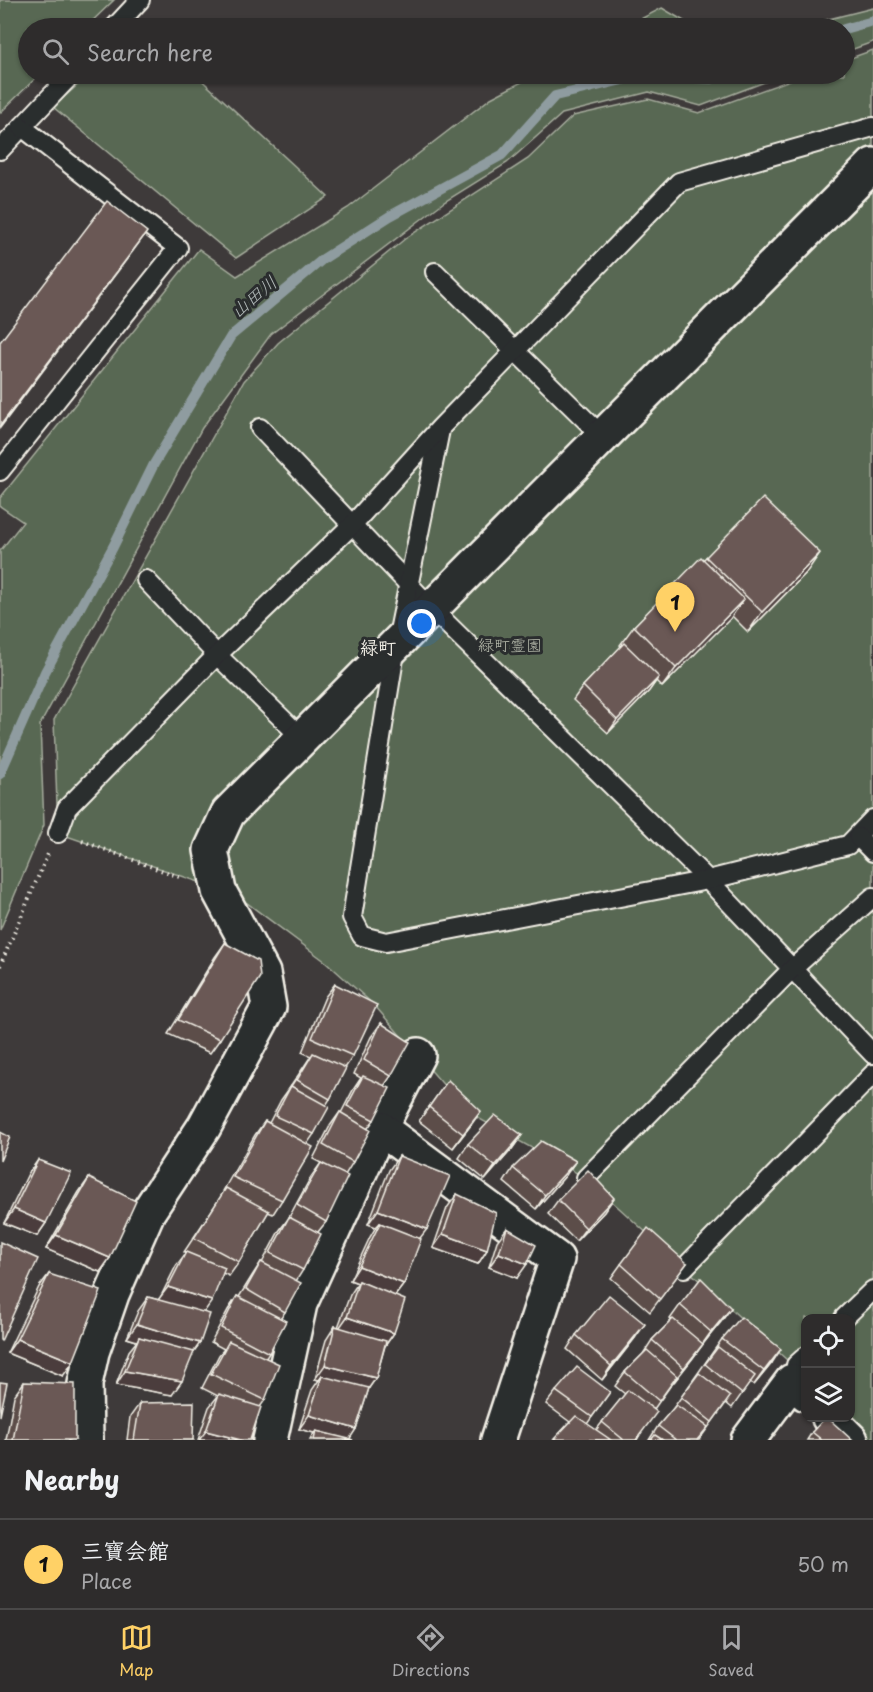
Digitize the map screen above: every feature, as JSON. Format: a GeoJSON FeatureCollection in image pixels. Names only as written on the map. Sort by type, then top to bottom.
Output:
{"type":"FeatureCollection","features":[{"type":"Feature","properties":{"kind":"street"},"geometry":{"type":"LineString","coordinates":[[86,1440],[85,1384],[92,1352],[112,1293],[148,1212],[204,1127],[269,1007],[263,973],[219,891],[212,850],[228,813],[433,610],[873,165]]}},
{"type":"Feature","properties":{"kind":"street"},"geometry":{"type":"LineString","coordinates":[[270,1440],[300,1304],[380,1128],[418,1055]]}},
{"type":"Feature","properties":{"kind":"street"},"geometry":{"type":"LineString","coordinates":[[380,1128],[557,1259],[498,1440]]}},
{"type":"Feature","properties":{"kind":"street"},"geometry":{"type":"LineString","coordinates":[[748,1440],[792,1381],[801,1373]]}},
{"type":"Feature","properties":{"kind":"street"},"geometry":{"type":"LineString","coordinates":[[833,1422],[851,1440]]}},
{"type":"Feature","properties":{"kind":"lane"},"geometry":{"type":"LineString","coordinates":[[123,18],[140,0]]}},
{"type":"Feature","properties":{"kind":"lane"},"geometry":{"type":"LineString","coordinates":[[0,150],[63,84]]}},
{"type":"Feature","properties":{"kind":"lane"},"geometry":{"type":"LineString","coordinates":[[0,471],[178,248],[22,127]]}},
{"type":"Feature","properties":{"kind":"lane"},"geometry":{"type":"LineString","coordinates":[[58,832],[67,808],[217,655],[353,524],[440,428],[679,182],[873,127]]}},
{"type":"Feature","properties":{"kind":"lane"},"geometry":{"type":"LineString","coordinates":[[435,272],[603,437]]}},
{"type":"Feature","properties":{"kind":"lane"},"geometry":{"type":"LineString","coordinates":[[260,428],[433,610],[708,880],[873,1054]]}},
{"type":"Feature","properties":{"kind":"lane"},"geometry":{"type":"LineString","coordinates":[[440,428],[396,646],[352,917],[362,936],[386,942],[708,880],[848,845],[873,819]]}},
{"type":"Feature","properties":{"kind":"lane"},"geometry":{"type":"LineString","coordinates":[[146,580],[217,655],[303,739]]}},
{"type":"Feature","properties":{"kind":"lane"},"geometry":{"type":"LineString","coordinates":[[858,837],[873,852]]}},
{"type":"Feature","properties":{"kind":"lane"},"geometry":{"type":"LineString","coordinates":[[586,1178],[791,970],[873,897]]}},
{"type":"Feature","properties":{"kind":"lane"},"geometry":{"type":"LineString","coordinates":[[684,1268],[873,1074]]}},
{"type":"Feature","properties":{"kind":"lane"},"geometry":{"type":"LineString","coordinates":[[848,1314],[873,1290]]}},
{"type":"Feature","properties":{"kind":"path"},"geometry":{"type":"LineString","coordinates":[[0,966],[58,832],[219,891]]}},
{"type":"Feature","properties":{"kind":"green space"},"geometry":{"type":"Polygon","coordinates":[[[0,0],[114,0],[95,18],[18,18],[18,84],[30,84],[0,113],[0,0]]]}},
{"type":"Feature","properties":{"kind":"green space"},"geometry":{"type":"Polygon","coordinates":[[[662,8],[679,18],[642,18],[662,8]]]}},
{"type":"Feature","properties":{"kind":"green space"},"geometry":{"type":"Polygon","coordinates":[[[873,8],[873,42],[855,48],[855,18],[833,18],[873,8]]]}},
{"type":"Feature","properties":{"kind":"green space","name":"緑町霊園"},"geometry":{"type":"Polygon","coordinates":[[[873,50],[873,1440],[859,1440],[852,1422],[855,1422],[855,1314],[801,1314],[801,1376],[787,1360],[586,1178],[467,1112],[375,1006],[326,962],[247,903],[199,882],[58,833],[54,720],[244,381],[278,343],[406,238],[528,159],[573,116],[648,99],[699,113],[779,84],[855,84],[855,56],[873,50]]]}},
{"type":"Feature","properties":{"kind":"green space"},"geometry":{"type":"Polygon","coordinates":[[[79,84],[206,84],[328,197],[236,258],[53,107],[79,84]]]}},
{"type":"Feature","properties":{"kind":"green space"},"geometry":{"type":"Polygon","coordinates":[[[518,84],[759,84],[701,106],[649,92],[562,114],[507,163],[444,202],[271,334],[202,428],[40,725],[44,825],[0,930],[0,551],[23,522],[0,506],[0,498],[199,249],[237,276],[348,208],[491,98],[518,84]]]}},
{"type":"Feature","properties":{"kind":"building"},"geometry":{"type":"Polygon","coordinates":[[[107,201],[147,232],[0,426],[0,342],[107,201]]]}},
{"type":"Feature","properties":{"kind":"building"},"geometry":{"type":"Polygon","coordinates":[[[763,498],[820,553],[762,612],[706,557],[763,498]]]}},
{"type":"Feature","properties":{"kind":"building"},"geometry":{"type":"Polygon","coordinates":[[[701,557],[744,599],[676,668],[634,626],[701,557]]]}},
{"type":"Feature","properties":{"kind":"building"},"geometry":{"type":"Polygon","coordinates":[[[624,643],[659,677],[617,720],[583,686],[624,643]]]}},
{"type":"Feature","properties":{"kind":"building"},"geometry":{"type":"Polygon","coordinates":[[[225,943],[258,961],[260,977],[220,1039],[178,1020],[225,943]]]}},
{"type":"Feature","properties":{"kind":"building"},"geometry":{"type":"Polygon","coordinates":[[[335,984],[377,1005],[353,1056],[312,1038],[335,984]]]}},
{"type":"Feature","properties":{"kind":"building"},"geometry":{"type":"Polygon","coordinates":[[[381,1023],[410,1042],[391,1076],[364,1060],[381,1023]]]}},
{"type":"Feature","properties":{"kind":"building"},"geometry":{"type":"Polygon","coordinates":[[[313,1053],[346,1068],[330,1099],[297,1080],[313,1053]]]}},
{"type":"Feature","properties":{"kind":"building"},"geometry":{"type":"Polygon","coordinates":[[[363,1076],[390,1088],[374,1120],[347,1106],[363,1076]]]}},
{"type":"Feature","properties":{"kind":"building"},"geometry":{"type":"Polygon","coordinates":[[[448,1080],[481,1111],[463,1134],[429,1107],[448,1080]]]}},
{"type":"Feature","properties":{"kind":"building"},"geometry":{"type":"Polygon","coordinates":[[[291,1086],[329,1107],[314,1134],[275,1116],[291,1086]]]}},
{"type":"Feature","properties":{"kind":"building"},"geometry":{"type":"Polygon","coordinates":[[[340,1112],[370,1130],[353,1162],[323,1145],[340,1112]]]}},
{"type":"Feature","properties":{"kind":"building"},"geometry":{"type":"Polygon","coordinates":[[[495,1115],[522,1135],[495,1166],[468,1144],[495,1115]]]}},
{"type":"Feature","properties":{"kind":"building"},"geometry":{"type":"Polygon","coordinates":[[[265,1121],[313,1147],[282,1200],[233,1177],[265,1121]]]}},
{"type":"Feature","properties":{"kind":"building"},"geometry":{"type":"Polygon","coordinates":[[[0,1132],[10,1137],[0,1161],[0,1132]]]}},
{"type":"Feature","properties":{"kind":"building"},"geometry":{"type":"Polygon","coordinates":[[[541,1141],[576,1161],[545,1195],[513,1168],[541,1141]]]}},
{"type":"Feature","properties":{"kind":"building"},"geometry":{"type":"Polygon","coordinates":[[[399,1156],[450,1176],[427,1229],[378,1210],[399,1156]]]}},
{"type":"Feature","properties":{"kind":"building"},"geometry":{"type":"Polygon","coordinates":[[[38,1160],[71,1173],[46,1223],[14,1209],[38,1160]]]}},
{"type":"Feature","properties":{"kind":"building"},"geometry":{"type":"Polygon","coordinates":[[[321,1163],[348,1176],[326,1222],[297,1205],[321,1163]]]}},
{"type":"Feature","properties":{"kind":"building"},"geometry":{"type":"Polygon","coordinates":[[[588,1170],[614,1198],[586,1228],[558,1200],[588,1170]]]}},
{"type":"Feature","properties":{"kind":"building"},"geometry":{"type":"Polygon","coordinates":[[[89,1178],[136,1201],[110,1258],[56,1235],[89,1178]]]}},
{"type":"Feature","properties":{"kind":"building"},"geometry":{"type":"Polygon","coordinates":[[[226,1188],[269,1211],[239,1262],[194,1238],[226,1188]]]}},
{"type":"Feature","properties":{"kind":"building"},"geometry":{"type":"Polygon","coordinates":[[[457,1194],[496,1213],[487,1250],[443,1234],[457,1194]]]}},
{"type":"Feature","properties":{"kind":"building"},"geometry":{"type":"Polygon","coordinates":[[[289,1217],[321,1234],[303,1270],[270,1253],[289,1217]]]}},
{"type":"Feature","properties":{"kind":"building"},"geometry":{"type":"Polygon","coordinates":[[[380,1223],[421,1239],[404,1284],[359,1266],[380,1223]]]}},
{"type":"Feature","properties":{"kind":"building"},"geometry":{"type":"Polygon","coordinates":[[[507,1228],[536,1245],[527,1264],[499,1253],[507,1228]]]}},
{"type":"Feature","properties":{"kind":"building"},"geometry":{"type":"Polygon","coordinates":[[[648,1228],[687,1263],[660,1299],[621,1264],[648,1228]]]}},
{"type":"Feature","properties":{"kind":"building"},"geometry":{"type":"Polygon","coordinates":[[[0,1242],[38,1259],[1,1341],[0,1340],[0,1242]]]}},
{"type":"Feature","properties":{"kind":"building"},"geometry":{"type":"Polygon","coordinates":[[[186,1252],[225,1268],[212,1301],[168,1287],[186,1252]]]}},
{"type":"Feature","properties":{"kind":"building"},"geometry":{"type":"Polygon","coordinates":[[[261,1262],[301,1283],[285,1312],[246,1289],[261,1262]]]}},
{"type":"Feature","properties":{"kind":"building"},"geometry":{"type":"Polygon","coordinates":[[[49,1274],[101,1291],[73,1362],[17,1339],[49,1274]]]}},
{"type":"Feature","properties":{"kind":"building"},"geometry":{"type":"Polygon","coordinates":[[[701,1278],[731,1308],[711,1332],[680,1305],[701,1278]]]}},
{"type":"Feature","properties":{"kind":"building"},"geometry":{"type":"Polygon","coordinates":[[[359,1281],[405,1300],[394,1333],[347,1317],[359,1281]]]}},
{"type":"Feature","properties":{"kind":"building"},"geometry":{"type":"Polygon","coordinates":[[[609,1295],[645,1324],[611,1366],[576,1335],[609,1295]]]}},
{"type":"Feature","properties":{"kind":"building"},"geometry":{"type":"Polygon","coordinates":[[[237,1296],[286,1321],[269,1353],[221,1328],[237,1296]]]}},
{"type":"Feature","properties":{"kind":"building"},"geometry":{"type":"Polygon","coordinates":[[[148,1297],[210,1314],[200,1343],[137,1324],[148,1297]]]}},
{"type":"Feature","properties":{"kind":"building"},"geometry":{"type":"Polygon","coordinates":[[[741,1317],[781,1349],[764,1371],[722,1339],[741,1317]]]}},
{"type":"Feature","properties":{"kind":"building"},"geometry":{"type":"Polygon","coordinates":[[[673,1319],[703,1344],[684,1368],[652,1340],[673,1319]]]}},
{"type":"Feature","properties":{"kind":"building"},"geometry":{"type":"Polygon","coordinates":[[[335,1326],[386,1341],[376,1378],[325,1365],[335,1326]]]}},
{"type":"Feature","properties":{"kind":"building"},"geometry":{"type":"Polygon","coordinates":[[[139,1337],[194,1352],[182,1381],[125,1371],[139,1337]]]}},
{"type":"Feature","properties":{"kind":"building"},"geometry":{"type":"Polygon","coordinates":[[[229,1341],[279,1364],[265,1400],[211,1374],[229,1341]]]}},
{"type":"Feature","properties":{"kind":"building"},"geometry":{"type":"Polygon","coordinates":[[[718,1347],[755,1376],[742,1394],[705,1364],[718,1347]]]}},
{"type":"Feature","properties":{"kind":"building"},"geometry":{"type":"Polygon","coordinates":[[[647,1350],[677,1376],[659,1401],[625,1372],[647,1350]]]}},
{"type":"Feature","properties":{"kind":"building"},"geometry":{"type":"Polygon","coordinates":[[[577,1367],[610,1392],[592,1417],[556,1391],[577,1367]]]}},
{"type":"Feature","properties":{"kind":"building"},"geometry":{"type":"Polygon","coordinates":[[[699,1373],[730,1397],[712,1422],[681,1397],[699,1373]]]}},
{"type":"Feature","properties":{"kind":"building"},"geometry":{"type":"Polygon","coordinates":[[[322,1376],[369,1388],[356,1429],[309,1415],[322,1376]]]}},
{"type":"Feature","properties":{"kind":"building"},"geometry":{"type":"Polygon","coordinates":[[[0,1382],[7,1383],[0,1416],[0,1382]]]}},
{"type":"Feature","properties":{"kind":"building"},"geometry":{"type":"Polygon","coordinates":[[[24,1382],[75,1384],[75,1440],[13,1440],[24,1382]]]}},
{"type":"Feature","properties":{"kind":"building"},"geometry":{"type":"Polygon","coordinates":[[[628,1390],[657,1412],[636,1440],[624,1440],[602,1422],[628,1390]]]}},
{"type":"Feature","properties":{"kind":"building"},"geometry":{"type":"Polygon","coordinates":[[[219,1394],[261,1407],[250,1440],[241,1440],[206,1431],[219,1394]]]}},
{"type":"Feature","properties":{"kind":"building"},"geometry":{"type":"Polygon","coordinates":[[[194,1402],[193,1440],[134,1440],[140,1403],[194,1402]]]}},
{"type":"Feature","properties":{"kind":"building"},"geometry":{"type":"Polygon","coordinates":[[[676,1405],[708,1427],[697,1440],[676,1440],[658,1426],[676,1405]]]}},
{"type":"Feature","properties":{"kind":"building"},"geometry":{"type":"Polygon","coordinates":[[[576,1416],[611,1440],[554,1439],[576,1416]]]}},
{"type":"Feature","properties":{"kind":"building"},"geometry":{"type":"Polygon","coordinates":[[[821,1422],[832,1422],[852,1440],[822,1440],[812,1432],[821,1422]]]}},
{"type":"Feature","properties":{"kind":"building"},"geometry":{"type":"Polygon","coordinates":[[[316,1431],[353,1440],[314,1440],[316,1431]]]}},
{"type":"Feature","properties":{"kind":"building"},"geometry":{"type":"Polygon","coordinates":[[[655,1435],[663,1440],[651,1440],[655,1435]]]}},
{"type":"Feature","properties":{"kind":"waterway","name":"山田川"},"geometry":{"type":"LineString","coordinates":[[855,26],[873,21]]}},
{"type":"Feature","properties":{"kind":"waterway","name":"山田川"},"geometry":{"type":"LineString","coordinates":[[0,774],[45,672],[113,547],[154,464],[231,336],[323,259],[390,216],[502,155],[555,96],[606,84]]}},
{"type":"Feature","properties":{"kind":"place","name":"三寶会館"},"geometry":{"type":"Point","coordinates":[675,632]}},
{"type":"Feature","properties":{"kind":"district","name":"緑町"},"geometry":{"type":"Point","coordinates":[378,646]}}]}
